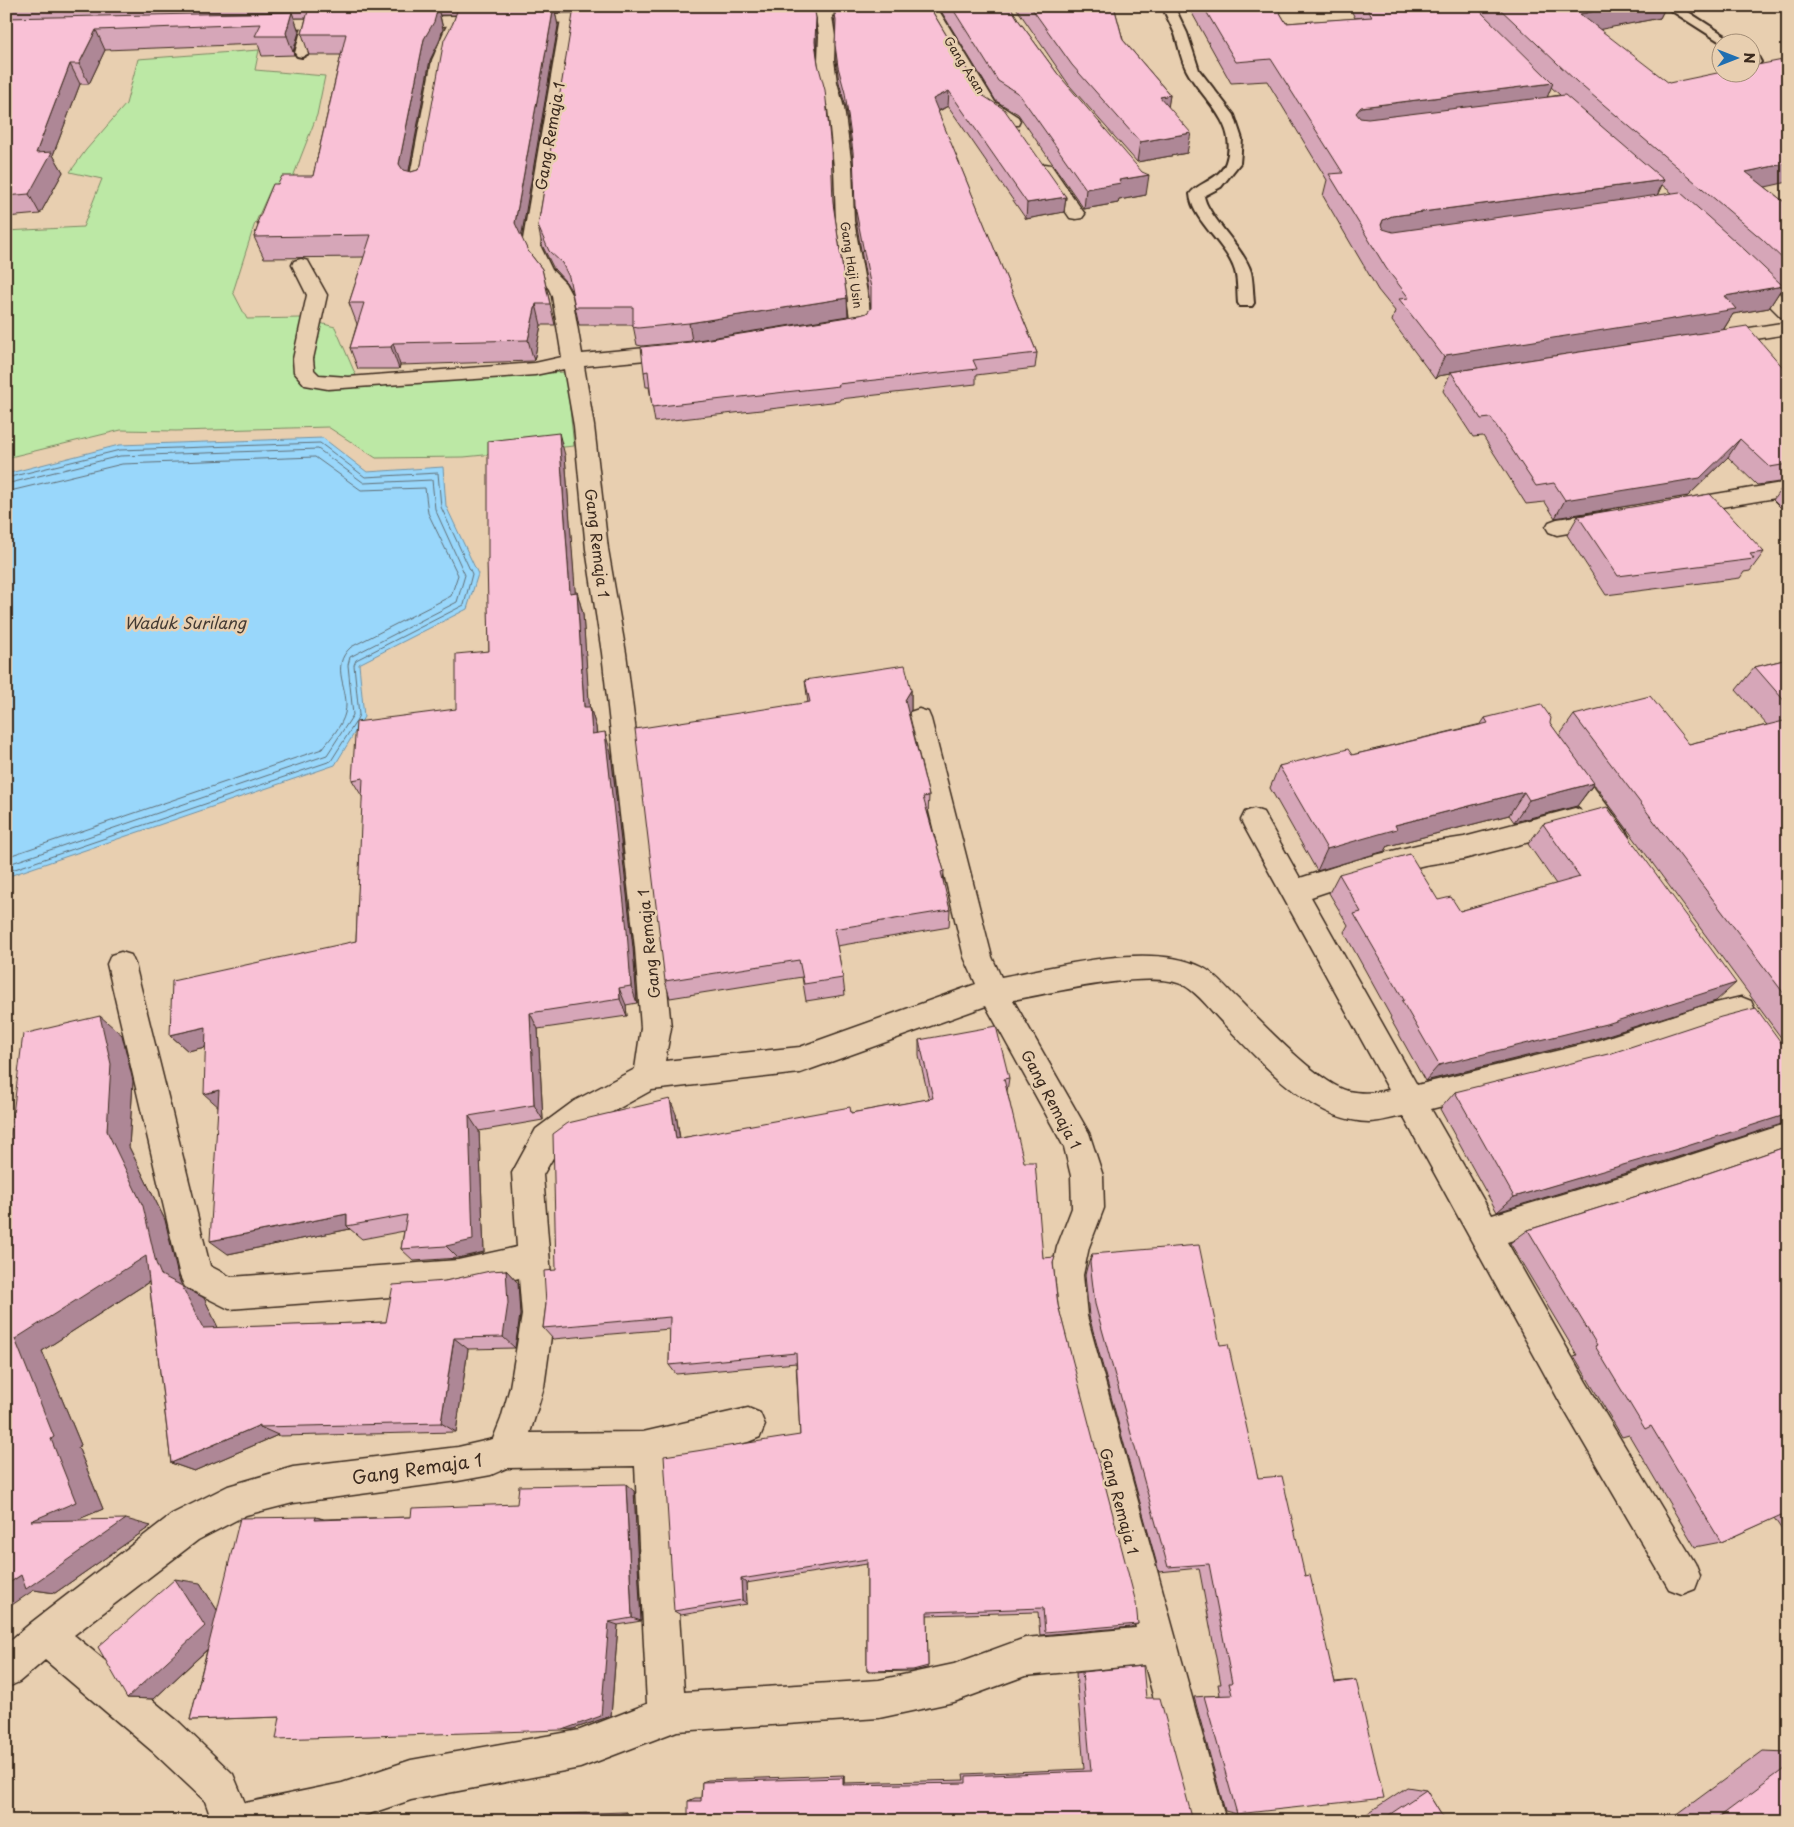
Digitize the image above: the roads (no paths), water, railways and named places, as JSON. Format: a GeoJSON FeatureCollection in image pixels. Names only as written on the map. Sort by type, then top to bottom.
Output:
{"type":"FeatureCollection","features":[{"type":"Feature","properties":{"kind":"street"},"geometry":{"type":"LineString","coordinates":[[400,6],[391,22],[628,18]]}},
{"type":"Feature","properties":{"kind":"street"},"geometry":{"type":"LineString","coordinates":[[761,14],[936,6]]}},
{"type":"Feature","properties":{"kind":"street","name":"Gang Asan"},"geometry":{"type":"LineString","coordinates":[[928,7],[989,105],[1010,119],[1023,138]]}},
{"type":"Feature","properties":{"kind":"street","name":"Gang Haji Usin"},"geometry":{"type":"LineString","coordinates":[[810,331],[860,322],[859,304],[845,221],[843,167],[836,108],[829,82],[826,60],[827,36],[823,10]]}},
{"type":"Feature","properties":{"kind":"street","name":"Gang Remaja 1"},"geometry":{"type":"LineString","coordinates":[[569,19],[531,245],[544,272],[558,287],[562,296],[584,426],[597,549],[614,653],[649,948],[656,1028],[648,1078]]}},
{"type":"Feature","properties":{"kind":"street"},"geometry":{"type":"LineString","coordinates":[[416,186],[440,60],[449,43],[456,20]]}},
{"type":"Feature","properties":{"kind":"street"},"geometry":{"type":"LineString","coordinates":[[240,25],[357,22]]}},
{"type":"Feature","properties":{"kind":"street"},"geometry":{"type":"LineString","coordinates":[[1038,160],[1076,214]]}},
{"type":"Feature","properties":{"kind":"street"},"geometry":{"type":"LineString","coordinates":[[1733,259],[1788,313]]}},
{"type":"Feature","properties":{"kind":"street"},"geometry":{"type":"LineString","coordinates":[[301,265],[317,295],[303,359],[304,372],[312,380],[328,383],[348,383],[535,369],[572,361],[692,349]]}},
{"type":"Feature","properties":{"kind":"street"},"geometry":{"type":"LineString","coordinates":[[1699,342],[1788,328]]}},
{"type":"Feature","properties":{"kind":"street"},"geometry":{"type":"LineString","coordinates":[[1656,511],[1788,489]]}},
{"type":"Feature","properties":{"kind":"street"},"geometry":{"type":"LineString","coordinates":[[1557,527],[1626,516]]}},
{"type":"Feature","properties":{"kind":"street","name":"Gang Remaja 1"},"geometry":{"type":"LineString","coordinates":[[919,719],[978,957],[993,991],[1081,1151],[1087,1176],[1088,1208],[1073,1247],[1067,1275],[1071,1316],[1206,1821]]}},
{"type":"Feature","properties":{"kind":"street"},"geometry":{"type":"LineString","coordinates":[[1549,745],[1632,860]]}},
{"type":"Feature","properties":{"kind":"street"},"geometry":{"type":"LineString","coordinates":[[1294,891],[1359,870],[1434,852],[1464,848],[1598,813]]}},
{"type":"Feature","properties":{"kind":"street"},"geometry":{"type":"LineString","coordinates":[[1254,820],[1574,1394],[1682,1576]]}},
{"type":"Feature","properties":{"kind":"street"},"geometry":{"type":"LineString","coordinates":[[121,964],[196,1276],[229,1293],[458,1276],[534,1259]]}},
{"type":"Feature","properties":{"kind":"street"},"geometry":{"type":"LineString","coordinates":[[505,1451],[518,1420],[527,1387],[538,1314],[527,1172],[547,1139],[585,1111],[648,1078],[800,1060],[993,991],[1130,967],[1170,969],[1193,976],[1208,988],[1260,1041],[1316,1091],[1344,1104],[1370,1108],[1593,1055],[1699,1020],[1749,1021],[1724,987]]}},
{"type":"Feature","properties":{"kind":"street"},"geometry":{"type":"LineString","coordinates":[[1485,1233],[1660,1180],[1788,1137]]}},
{"type":"Feature","properties":{"kind":"street","name":"Gang Remaja 1"},"geometry":{"type":"LineString","coordinates":[[6,1670],[45,1635],[184,1528],[241,1499],[293,1484],[458,1464],[491,1458],[505,1451],[642,1449],[748,1425]]}},
{"type":"Feature","properties":{"kind":"street"},"geometry":{"type":"LineString","coordinates":[[651,1446],[658,1535],[660,1627],[667,1716]]}},
{"type":"Feature","properties":{"kind":"street"},"geometry":{"type":"LineString","coordinates":[[45,1635],[166,1737],[220,1788],[232,1821]]}},
{"type":"Feature","properties":{"kind":"street"},"geometry":{"type":"LineString","coordinates":[[250,1821],[342,1803],[412,1780],[437,1774],[580,1749],[619,1735],[658,1717],[676,1712],[878,1699],[954,1683],[1025,1657],[1159,1645]]}},
{"type":"Feature","properties":{"kind":"lane"},"geometry":{"type":"LineString","coordinates":[[1168,6],[1193,70],[1227,115],[1235,139],[1233,163],[1216,184],[1198,194],[1197,198],[1198,204],[1224,238],[1243,271],[1246,303]]}},
{"type":"Feature","properties":{"kind":"lane"},"geometry":{"type":"LineString","coordinates":[[1670,6],[1713,32]]}},
{"type":"Feature","properties":{"kind":"lane"},"geometry":{"type":"LineString","coordinates":[[302,52],[309,23]]}},
{"type":"Feature","properties":{"kind":"water","name":"Waduk Surilang"},"geometry":{"type":"Polygon","coordinates":[[[323,438],[367,472],[443,467],[446,506],[478,574],[467,609],[359,664],[364,717],[335,765],[6,877],[6,474],[119,445],[323,438]]]}}]}
